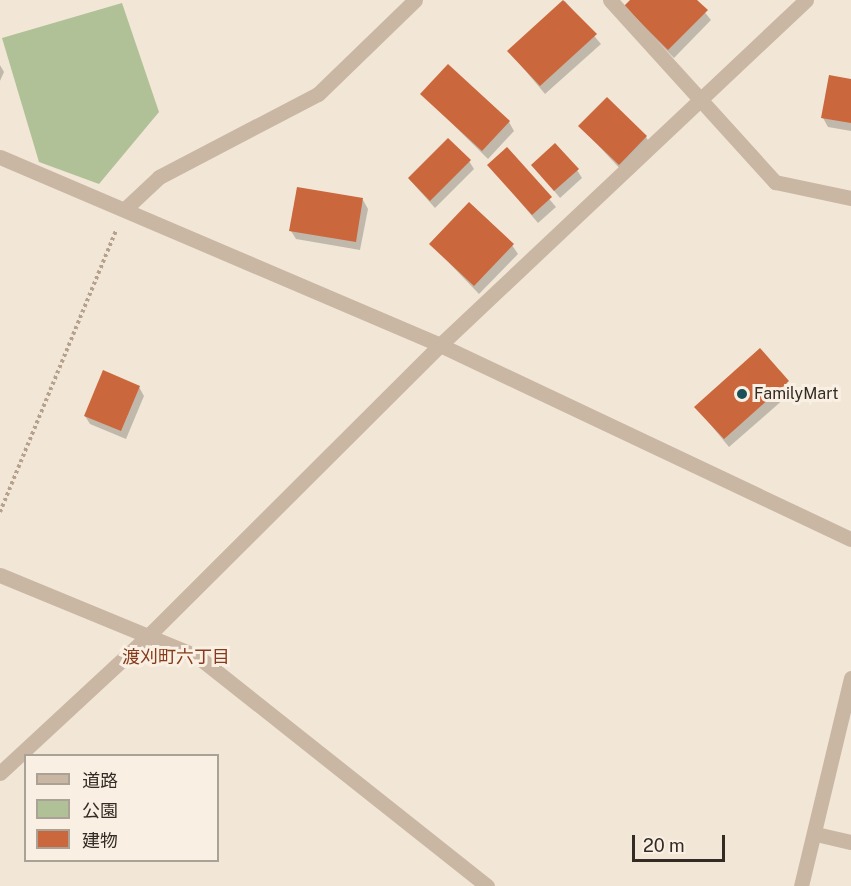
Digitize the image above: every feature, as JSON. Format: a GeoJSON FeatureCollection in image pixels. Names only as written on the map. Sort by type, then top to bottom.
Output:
{"type":"FeatureCollection","features":[{"type":"Feature","properties":{"kind":"street"},"geometry":{"type":"LineString","coordinates":[[126,208],[159,177],[318,94],[415,0]]}},
{"type":"Feature","properties":{"kind":"street"},"geometry":{"type":"LineString","coordinates":[[610,0],[706,100],[775,182],[851,198]]}},
{"type":"Feature","properties":{"kind":"street"},"geometry":{"type":"LineString","coordinates":[[0,773],[149,635],[440,345],[706,100],[806,0]]}},
{"type":"Feature","properties":{"kind":"street"},"geometry":{"type":"LineString","coordinates":[[0,157],[191,234],[242,264],[440,345],[851,538]]}},
{"type":"Feature","properties":{"kind":"street"},"geometry":{"type":"LineString","coordinates":[[0,575],[197,656],[475,883]]}},
{"type":"Feature","properties":{"kind":"street"},"geometry":{"type":"LineString","coordinates":[[801,886],[816,834],[851,678]]}},
{"type":"Feature","properties":{"kind":"street"},"geometry":{"type":"LineString","coordinates":[[816,834],[851,842]]}},
{"type":"Feature","properties":{"kind":"path"},"geometry":{"type":"LineString","coordinates":[[0,512],[126,208]]}},
{"type":"Feature","properties":{"kind":"green space"},"geometry":{"type":"Polygon","coordinates":[[[122,3],[159,112],[99,184],[39,162],[2,38],[122,3]]]}},
{"type":"Feature","properties":{"kind":"building"},"geometry":{"type":"Polygon","coordinates":[[[563,0],[597,34],[540,86],[507,51],[563,0]]]}},
{"type":"Feature","properties":{"kind":"building"},"geometry":{"type":"Polygon","coordinates":[[[630,0],[697,0],[708,10],[668,50],[624,6],[630,0]]]}},
{"type":"Feature","properties":{"kind":"building"},"geometry":{"type":"Polygon","coordinates":[[[448,64],[510,121],[482,151],[420,94],[448,64]]]}},
{"type":"Feature","properties":{"kind":"building"},"geometry":{"type":"Polygon","coordinates":[[[829,75],[851,79],[851,123],[821,118],[829,75]]]}},
{"type":"Feature","properties":{"kind":"building"},"geometry":{"type":"Polygon","coordinates":[[[607,97],[647,136],[619,165],[578,126],[607,97]]]}},
{"type":"Feature","properties":{"kind":"building"},"geometry":{"type":"Polygon","coordinates":[[[448,138],[471,160],[430,201],[408,178],[448,138]]]}},
{"type":"Feature","properties":{"kind":"building"},"geometry":{"type":"Polygon","coordinates":[[[555,143],[579,169],[554,191],[531,165],[555,143]]]}},
{"type":"Feature","properties":{"kind":"building"},"geometry":{"type":"Polygon","coordinates":[[[507,147],[552,197],[532,215],[487,165],[507,147]]]}},
{"type":"Feature","properties":{"kind":"building"},"geometry":{"type":"Polygon","coordinates":[[[297,187],[363,198],[356,242],[289,231],[297,187]]]}},
{"type":"Feature","properties":{"kind":"building"},"geometry":{"type":"Polygon","coordinates":[[[469,202],[514,244],[474,286],[429,244],[469,202]]]}},
{"type":"Feature","properties":{"kind":"building","name":"FamilyMart"},"geometry":{"type":"Polygon","coordinates":[[[760,348],[789,381],[724,439],[694,407],[760,348]]]}},
{"type":"Feature","properties":{"kind":"building"},"geometry":{"type":"Polygon","coordinates":[[[103,370],[140,386],[121,431],[84,416],[103,370]]]}},
{"type":"Feature","properties":{"kind":"place","name":"FamilyMart"},"geometry":{"type":"Point","coordinates":[742,394]}},
{"type":"Feature","properties":{"kind":"district","name":"渡刈町六丁目"},"geometry":{"type":"Point","coordinates":[176,657]}}]}
